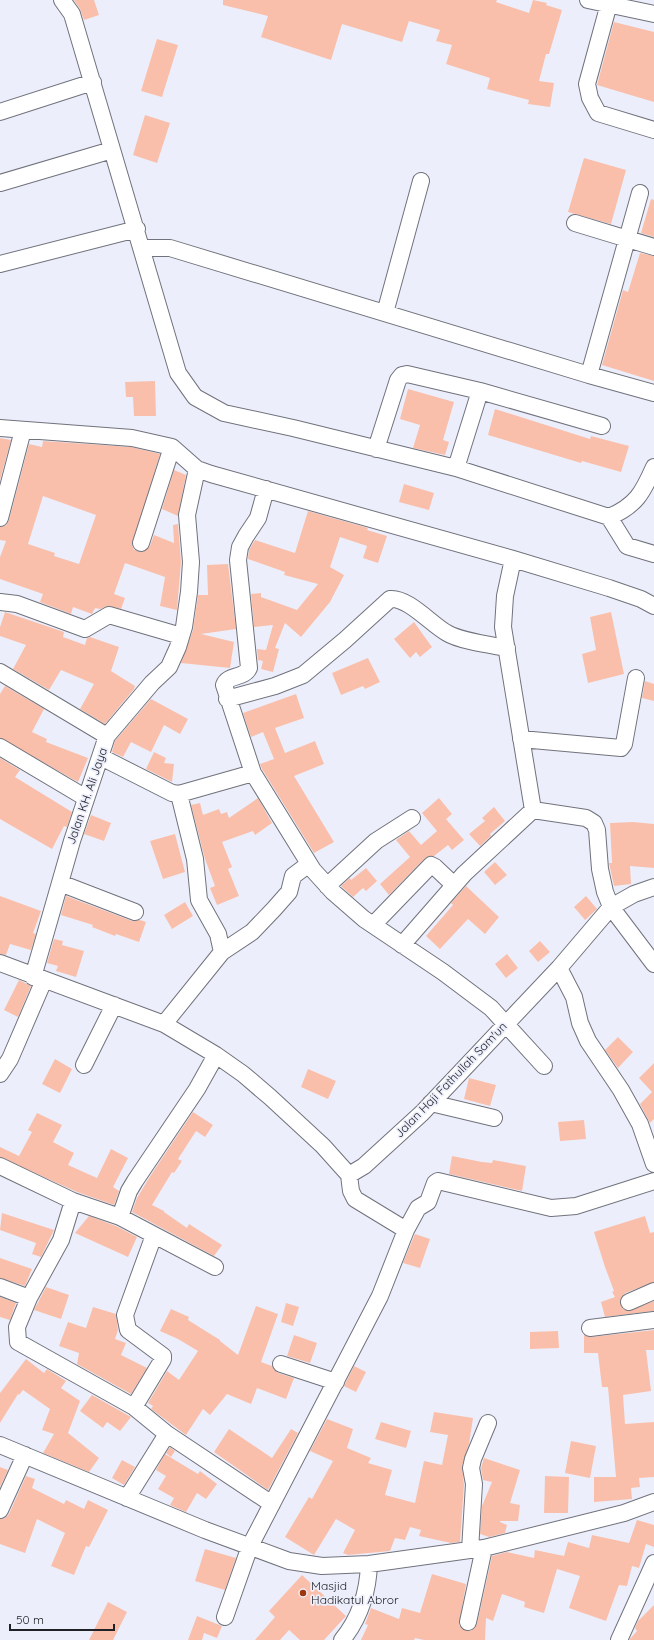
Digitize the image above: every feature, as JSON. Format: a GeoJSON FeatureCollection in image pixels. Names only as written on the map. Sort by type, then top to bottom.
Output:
{"type":"FeatureCollection","features":[{"type":"Feature","properties":{"kind":"street"},"geometry":{"type":"LineString","coordinates":[[62,0],[72,14],[137,229],[178,373],[196,397],[224,413],[293,428],[456,468],[609,517],[627,546],[654,554]]}},
{"type":"Feature","properties":{"kind":"street"},"geometry":{"type":"LineString","coordinates":[[588,0],[609,2],[654,14]]}},
{"type":"Feature","properties":{"kind":"street"},"geometry":{"type":"LineString","coordinates":[[609,2],[587,84],[590,98],[598,113],[654,130]]}},
{"type":"Feature","properties":{"kind":"street"},"geometry":{"type":"LineString","coordinates":[[0,112],[93,82]]}},
{"type":"Feature","properties":{"kind":"street"},"geometry":{"type":"LineString","coordinates":[[0,183],[112,150]]}},
{"type":"Feature","properties":{"kind":"street"},"geometry":{"type":"LineString","coordinates":[[385,313],[421,181]]}},
{"type":"Feature","properties":{"kind":"street"},"geometry":{"type":"LineString","coordinates":[[589,375],[640,193]]}},
{"type":"Feature","properties":{"kind":"street"},"geometry":{"type":"LineString","coordinates":[[575,223],[654,247]]}},
{"type":"Feature","properties":{"kind":"street"},"geometry":{"type":"LineString","coordinates":[[0,264],[137,229]]}},
{"type":"Feature","properties":{"kind":"street"},"geometry":{"type":"LineString","coordinates":[[142,248],[170,248],[589,375],[654,393]]}},
{"type":"Feature","properties":{"kind":"street"},"geometry":{"type":"LineString","coordinates":[[376,449],[398,380],[402,375],[408,374],[480,391],[602,426]]}},
{"type":"Feature","properties":{"kind":"street"},"geometry":{"type":"LineString","coordinates":[[456,468],[480,391]]}},
{"type":"Feature","properties":{"kind":"street"},"geometry":{"type":"LineString","coordinates":[[0,428],[132,438],[172,447],[197,469],[513,559],[609,588],[641,599],[654,606]]}},
{"type":"Feature","properties":{"kind":"street"},"geometry":{"type":"LineString","coordinates":[[0,518],[23,430]]}},
{"type":"Feature","properties":{"kind":"street"},"geometry":{"type":"LineString","coordinates":[[141,543],[172,447]]}},
{"type":"Feature","properties":{"kind":"street"},"geometry":{"type":"LineString","coordinates":[[609,517],[629,506],[642,493],[654,467]]}},
{"type":"Feature","properties":{"kind":"street"},"geometry":{"type":"LineString","coordinates":[[107,736],[152,683],[169,667],[181,636],[187,613],[191,562],[188,515],[197,469]]}},
{"type":"Feature","properties":{"kind":"street"},"geometry":{"type":"LineString","coordinates":[[266,489],[258,518],[240,547],[238,560],[249,668],[246,673],[225,682],[224,685],[227,699],[252,773],[309,864],[327,886],[373,925],[402,946],[443,972],[491,1008],[544,1066]]}},
{"type":"Feature","properties":{"kind":"street"},"geometry":{"type":"LineString","coordinates":[[513,559],[505,596],[503,627],[533,810]]}},
{"type":"Feature","properties":{"kind":"street"},"geometry":{"type":"LineString","coordinates":[[227,699],[275,686],[303,675],[345,640],[390,599],[398,600],[421,612],[449,634],[507,648]]}},
{"type":"Feature","properties":{"kind":"street"},"geometry":{"type":"LineString","coordinates":[[0,602],[17,604],[85,628],[111,616],[181,636]]}},
{"type":"Feature","properties":{"kind":"street","name":"Jalan KH. Ali Jaya"},"geometry":{"type":"LineString","coordinates":[[0,672],[107,736],[86,798],[60,884],[39,978],[10,1059],[0,1074]]}},
{"type":"Feature","properties":{"kind":"street"},"geometry":{"type":"LineString","coordinates":[[521,739],[621,748],[624,744],[636,678]]}},
{"type":"Feature","properties":{"kind":"street"},"geometry":{"type":"LineString","coordinates":[[0,747],[86,798]]}},
{"type":"Feature","properties":{"kind":"street"},"geometry":{"type":"LineString","coordinates":[[101,756],[172,793],[179,794],[252,773]]}},
{"type":"Feature","properties":{"kind":"street"},"geometry":{"type":"LineString","coordinates":[[179,794],[195,859],[199,900],[218,934],[222,952]]}},
{"type":"Feature","properties":{"kind":"street"},"geometry":{"type":"LineString","coordinates":[[402,946],[454,885],[533,810]]}},
{"type":"Feature","properties":{"kind":"street"},"geometry":{"type":"LineString","coordinates":[[533,810],[586,818],[594,823],[597,830],[600,869],[605,892],[611,907],[654,964]]}},
{"type":"Feature","properties":{"kind":"street"},"geometry":{"type":"LineString","coordinates":[[327,886],[376,841],[412,818]]}},
{"type":"Feature","properties":{"kind":"street"},"geometry":{"type":"LineString","coordinates":[[164,1024],[222,952],[252,932],[288,892],[293,876],[309,864]]}},
{"type":"Feature","properties":{"kind":"street"},"geometry":{"type":"LineString","coordinates":[[373,925],[432,865],[454,885]]}},
{"type":"Feature","properties":{"kind":"street"},"geometry":{"type":"LineString","coordinates":[[60,884],[135,912]]}},
{"type":"Feature","properties":{"kind":"street"},"geometry":{"type":"LineString","coordinates":[[611,907],[634,894],[654,887]]}},
{"type":"Feature","properties":{"kind":"street","name":"Jalan Haji Fathullah Sam'un"},"geometry":{"type":"LineString","coordinates":[[349,1175],[364,1166],[431,1103],[559,968],[611,907]]}},
{"type":"Feature","properties":{"kind":"street"},"geometry":{"type":"LineString","coordinates":[[0,963],[164,1024],[216,1055],[243,1074],[323,1146],[349,1175],[351,1191],[355,1199],[406,1230]]}},
{"type":"Feature","properties":{"kind":"street"},"geometry":{"type":"LineString","coordinates":[[559,968],[574,997],[580,1023],[588,1041],[621,1090],[640,1124],[654,1164]]}},
{"type":"Feature","properties":{"kind":"street"},"geometry":{"type":"LineString","coordinates":[[84,1065],[114,1005]]}},
{"type":"Feature","properties":{"kind":"street"},"geometry":{"type":"LineString","coordinates":[[120,1217],[135,1182],[197,1089],[216,1055]]}},
{"type":"Feature","properties":{"kind":"street"},"geometry":{"type":"LineString","coordinates":[[431,1103],[494,1118]]}},
{"type":"Feature","properties":{"kind":"street"},"geometry":{"type":"LineString","coordinates":[[0,1166],[73,1201],[120,1217],[215,1267]]}},
{"type":"Feature","properties":{"kind":"street"},"geometry":{"type":"LineString","coordinates":[[225,1617],[250,1546],[380,1296],[406,1230],[418,1208],[428,1202],[435,1183],[438,1181],[551,1208],[576,1206],[654,1181]]}},
{"type":"Feature","properties":{"kind":"street"},"geometry":{"type":"LineString","coordinates":[[73,1201],[61,1240],[29,1298],[17,1327],[18,1342],[134,1407],[167,1434],[272,1504]]}},
{"type":"Feature","properties":{"kind":"street"},"geometry":{"type":"LineString","coordinates":[[134,1407],[163,1359],[163,1356],[128,1330],[125,1315],[154,1235]]}},
{"type":"Feature","properties":{"kind":"street"},"geometry":{"type":"LineString","coordinates":[[0,1287],[29,1298]]}},
{"type":"Feature","properties":{"kind":"street"},"geometry":{"type":"LineString","coordinates":[[629,1302],[654,1291]]}},
{"type":"Feature","properties":{"kind":"street"},"geometry":{"type":"LineString","coordinates":[[590,1328],[654,1320]]}},
{"type":"Feature","properties":{"kind":"street"},"geometry":{"type":"LineString","coordinates":[[281,1364],[336,1382]]}},
{"type":"Feature","properties":{"kind":"street"},"geometry":{"type":"LineString","coordinates":[[468,1622],[478,1580],[474,1484],[471,1468],[473,1459],[488,1423]]}},
{"type":"Feature","properties":{"kind":"street"},"geometry":{"type":"LineString","coordinates":[[127,1498],[167,1434]]}},
{"type":"Feature","properties":{"kind":"street"},"geometry":{"type":"LineString","coordinates":[[0,1445],[127,1498],[289,1561],[305,1565],[322,1566],[369,1564],[477,1549],[624,1513],[654,1502]]}},
{"type":"Feature","properties":{"kind":"street"},"geometry":{"type":"LineString","coordinates":[[0,1510],[25,1455]]}},
{"type":"Feature","properties":{"kind":"street"},"geometry":{"type":"LineString","coordinates":[[619,1640],[654,1562]]}},
{"type":"Feature","properties":{"kind":"street"},"geometry":{"type":"LineString","coordinates":[[342,1640],[361,1610],[369,1580],[369,1564]]}},
{"type":"Feature","properties":{"kind":"building"},"geometry":{"type":"Polygon","coordinates":[[[74,0],[94,0],[99,15],[84,20],[80,9],[74,0]]]}},
{"type":"Feature","properties":{"kind":"building"},"geometry":{"type":"Polygon","coordinates":[[[223,0],[497,0],[496,2],[529,13],[533,0],[547,3],[546,5],[562,10],[549,54],[546,54],[539,81],[554,83],[550,107],[528,104],[529,100],[487,89],[490,78],[446,64],[452,45],[436,41],[440,30],[409,21],[402,42],[342,24],[331,60],[261,37],[268,16],[223,5],[223,0]]]}},
{"type":"Feature","properties":{"kind":"building"},"geometry":{"type":"Polygon","coordinates":[[[614,22],[654,32],[654,102],[597,85],[614,22]]]}},
{"type":"Feature","properties":{"kind":"building"},"geometry":{"type":"Polygon","coordinates":[[[157,39],[178,45],[162,97],[141,91],[157,39]]]}},
{"type":"Feature","properties":{"kind":"building"},"geometry":{"type":"Polygon","coordinates":[[[145,115],[170,123],[157,163],[133,155],[145,115]]]}},
{"type":"Feature","properties":{"kind":"building"},"geometry":{"type":"Polygon","coordinates":[[[584,158],[626,170],[611,224],[568,212],[584,158]]]}},
{"type":"Feature","properties":{"kind":"building"},"geometry":{"type":"Polygon","coordinates":[[[651,199],[654,200],[654,237],[641,233],[651,199]]]}},
{"type":"Feature","properties":{"kind":"building"},"geometry":{"type":"Polygon","coordinates":[[[640,253],[654,256],[654,381],[602,365],[623,290],[628,292],[640,253]]]}},
{"type":"Feature","properties":{"kind":"building"},"geometry":{"type":"Polygon","coordinates":[[[155,381],[156,416],[134,416],[133,397],[126,397],[125,382],[155,381]]]}},
{"type":"Feature","properties":{"kind":"building"},"geometry":{"type":"Polygon","coordinates":[[[408,389],[454,402],[443,440],[449,442],[445,455],[413,448],[420,425],[400,419],[408,389]]]}},
{"type":"Feature","properties":{"kind":"building"},"geometry":{"type":"Polygon","coordinates":[[[495,409],[590,439],[591,436],[629,446],[621,472],[582,461],[581,463],[488,435],[495,409]]]}},
{"type":"Feature","properties":{"kind":"building"},"geometry":{"type":"Polygon","coordinates":[[[0,438],[11,440],[0,480],[0,438]]]}},
{"type":"Feature","properties":{"kind":"building"},"geometry":{"type":"Polygon","coordinates":[[[43,441],[131,447],[160,454],[132,545],[134,550],[143,552],[150,546],[154,535],[174,543],[173,525],[178,524],[181,562],[177,610],[160,606],[165,577],[125,563],[114,594],[125,598],[121,609],[108,606],[100,609],[95,608],[92,614],[73,607],[71,614],[40,602],[43,594],[0,579],[0,557],[6,541],[0,540],[0,527],[6,525],[9,520],[29,444],[42,447],[43,441]],[[43,496],[28,544],[55,553],[54,556],[79,564],[96,515],[43,496]]]}},
{"type":"Feature","properties":{"kind":"building"},"geometry":{"type":"Polygon","coordinates":[[[174,470],[186,475],[178,516],[162,509],[174,470]]]}},
{"type":"Feature","properties":{"kind":"building"},"geometry":{"type":"Polygon","coordinates":[[[404,484],[434,493],[429,510],[399,502],[404,484]]]}},
{"type":"Feature","properties":{"kind":"building"},"geometry":{"type":"Polygon","coordinates":[[[308,511],[368,528],[367,530],[387,536],[378,563],[363,558],[367,546],[340,537],[330,567],[344,575],[330,602],[301,637],[285,623],[275,648],[279,649],[273,672],[261,669],[263,661],[258,660],[257,649],[266,650],[273,625],[254,627],[251,594],[261,593],[261,597],[297,610],[318,584],[284,575],[285,572],[248,559],[249,550],[255,540],[295,553],[308,511]]]}},
{"type":"Feature","properties":{"kind":"building"},"geometry":{"type":"Polygon","coordinates":[[[228,564],[236,629],[201,634],[234,642],[230,668],[181,663],[193,630],[198,595],[208,595],[207,565],[228,564]]]}},
{"type":"Feature","properties":{"kind":"building"},"geometry":{"type":"Polygon","coordinates":[[[5,612],[64,632],[63,637],[85,645],[87,638],[90,637],[119,647],[111,671],[135,686],[134,689],[105,724],[80,709],[94,684],[61,670],[49,690],[13,669],[26,645],[0,636],[0,627],[5,612]]]}},
{"type":"Feature","properties":{"kind":"building"},"geometry":{"type":"Polygon","coordinates":[[[611,612],[624,674],[588,683],[582,654],[596,650],[590,617],[611,612]]]}},
{"type":"Feature","properties":{"kind":"building"},"geometry":{"type":"Polygon","coordinates":[[[414,622],[432,647],[420,657],[416,652],[410,658],[394,639],[414,622]]]}},
{"type":"Feature","properties":{"kind":"building"},"geometry":{"type":"Polygon","coordinates":[[[368,658],[380,682],[365,689],[363,686],[341,695],[332,673],[368,658]]]}},
{"type":"Feature","properties":{"kind":"building"},"geometry":{"type":"Polygon","coordinates":[[[645,681],[654,684],[654,701],[642,698],[645,681]]]}},
{"type":"Feature","properties":{"kind":"building"},"geometry":{"type":"Polygon","coordinates":[[[5,686],[44,709],[32,732],[47,739],[46,742],[88,758],[78,782],[0,738],[0,694],[5,686]]]}},
{"type":"Feature","properties":{"kind":"building"},"geometry":{"type":"Polygon","coordinates":[[[296,694],[304,718],[275,728],[285,753],[315,741],[324,764],[294,776],[334,842],[314,853],[262,769],[260,764],[274,759],[263,732],[251,737],[243,713],[296,694]]]}},
{"type":"Feature","properties":{"kind":"building"},"geometry":{"type":"Polygon","coordinates":[[[151,699],[188,719],[180,734],[164,725],[151,752],[131,742],[123,757],[112,752],[115,741],[151,699]]]}},
{"type":"Feature","properties":{"kind":"building"},"geometry":{"type":"Polygon","coordinates":[[[154,752],[166,758],[164,763],[174,764],[172,782],[146,769],[154,752]]]}},
{"type":"Feature","properties":{"kind":"building"},"geometry":{"type":"Polygon","coordinates":[[[0,758],[20,770],[15,777],[72,812],[67,827],[64,826],[52,849],[0,819],[0,758]]]}},
{"type":"Feature","properties":{"kind":"building"},"geometry":{"type":"Polygon","coordinates":[[[258,798],[272,823],[255,835],[253,831],[222,842],[232,867],[228,869],[239,896],[217,905],[210,888],[215,886],[205,859],[191,805],[200,803],[203,815],[219,809],[221,814],[227,812],[229,818],[258,798]]]}},
{"type":"Feature","properties":{"kind":"building"},"geometry":{"type":"Polygon","coordinates":[[[439,798],[452,814],[446,819],[464,840],[452,850],[448,845],[434,856],[425,858],[389,895],[380,884],[410,857],[396,840],[409,831],[421,845],[437,831],[422,813],[439,798]]]}},
{"type":"Feature","properties":{"kind":"building"},"geometry":{"type":"Polygon","coordinates":[[[494,807],[505,821],[490,834],[491,836],[480,846],[469,834],[485,821],[482,818],[494,807]]]}},
{"type":"Feature","properties":{"kind":"building"},"geometry":{"type":"Polygon","coordinates":[[[91,815],[111,823],[104,841],[84,834],[91,815]]]}},
{"type":"Feature","properties":{"kind":"building"},"geometry":{"type":"Polygon","coordinates":[[[633,822],[654,824],[654,868],[630,866],[631,884],[614,886],[609,863],[612,863],[610,823],[633,822]]]}},
{"type":"Feature","properties":{"kind":"building"},"geometry":{"type":"Polygon","coordinates":[[[175,834],[185,872],[163,879],[150,841],[175,834]]]}},
{"type":"Feature","properties":{"kind":"building"},"geometry":{"type":"Polygon","coordinates":[[[495,862],[507,875],[495,885],[484,872],[495,862]]]}},
{"type":"Feature","properties":{"kind":"building"},"geometry":{"type":"Polygon","coordinates":[[[366,868],[377,881],[366,891],[363,888],[353,897],[341,886],[350,878],[351,880],[366,868]]]}},
{"type":"Feature","properties":{"kind":"building"},"geometry":{"type":"Polygon","coordinates":[[[466,886],[499,917],[485,934],[468,919],[440,949],[426,936],[453,905],[451,903],[466,886]]]}},
{"type":"Feature","properties":{"kind":"building"},"geometry":{"type":"Polygon","coordinates":[[[0,896],[41,911],[33,933],[36,934],[31,950],[10,944],[6,955],[0,954],[0,896]]]}},
{"type":"Feature","properties":{"kind":"building"},"geometry":{"type":"Polygon","coordinates":[[[66,896],[132,921],[140,920],[146,922],[139,942],[116,934],[115,936],[92,927],[93,925],[61,915],[66,896]]]}},
{"type":"Feature","properties":{"kind":"building"},"geometry":{"type":"Polygon","coordinates":[[[586,896],[597,909],[585,920],[574,907],[586,896]]]}},
{"type":"Feature","properties":{"kind":"building"},"geometry":{"type":"Polygon","coordinates":[[[185,902],[193,916],[172,929],[164,915],[185,902]]]}},
{"type":"Feature","properties":{"kind":"building"},"geometry":{"type":"Polygon","coordinates":[[[54,939],[63,941],[62,945],[84,951],[76,977],[56,971],[58,966],[47,963],[54,939]]]}},
{"type":"Feature","properties":{"kind":"building"},"geometry":{"type":"Polygon","coordinates":[[[540,941],[550,952],[538,962],[529,951],[540,941]]]}},
{"type":"Feature","properties":{"kind":"building"},"geometry":{"type":"Polygon","coordinates":[[[507,954],[518,968],[506,978],[495,964],[507,954]]]}},
{"type":"Feature","properties":{"kind":"building"},"geometry":{"type":"Polygon","coordinates":[[[19,980],[31,986],[18,1017],[4,1010],[19,980]]]}},
{"type":"Feature","properties":{"kind":"building"},"geometry":{"type":"Polygon","coordinates":[[[618,1037],[633,1052],[618,1068],[605,1050],[618,1037]]]}},
{"type":"Feature","properties":{"kind":"building"},"geometry":{"type":"Polygon","coordinates":[[[55,1059],[72,1069],[60,1093],[42,1084],[55,1059]]]}},
{"type":"Feature","properties":{"kind":"building"},"geometry":{"type":"Polygon","coordinates":[[[654,1063],[654,1119],[650,1123],[640,1104],[652,1092],[639,1078],[654,1063]]]}},
{"type":"Feature","properties":{"kind":"building"},"geometry":{"type":"Polygon","coordinates":[[[308,1069],[336,1081],[328,1099],[301,1087],[308,1069]]]}},
{"type":"Feature","properties":{"kind":"building"},"geometry":{"type":"Polygon","coordinates":[[[469,1078],[496,1085],[490,1106],[464,1099],[469,1078]]]}},
{"type":"Feature","properties":{"kind":"building"},"geometry":{"type":"Polygon","coordinates":[[[193,1112],[213,1125],[205,1137],[196,1131],[178,1159],[182,1161],[174,1173],[172,1172],[152,1205],[164,1211],[187,1228],[189,1224],[222,1245],[214,1256],[132,1212],[137,1198],[149,1178],[193,1112]]]}},
{"type":"Feature","properties":{"kind":"building"},"geometry":{"type":"Polygon","coordinates":[[[37,1113],[62,1125],[53,1142],[74,1153],[68,1165],[97,1178],[111,1149],[128,1158],[113,1187],[119,1191],[114,1205],[77,1192],[0,1157],[0,1147],[19,1156],[32,1132],[28,1130],[37,1113]]]}},
{"type":"Feature","properties":{"kind":"building"},"geometry":{"type":"Polygon","coordinates":[[[584,1120],[586,1139],[560,1141],[558,1122],[584,1120]]]}},
{"type":"Feature","properties":{"kind":"building"},"geometry":{"type":"Polygon","coordinates":[[[452,1156],[482,1162],[492,1163],[493,1160],[526,1166],[522,1191],[449,1174],[452,1156]]]}},
{"type":"Feature","properties":{"kind":"building"},"geometry":{"type":"Polygon","coordinates":[[[2,1213],[54,1230],[41,1257],[32,1254],[36,1243],[0,1230],[2,1213]]]}},
{"type":"Feature","properties":{"kind":"building"},"geometry":{"type":"Polygon","coordinates":[[[89,1216],[116,1226],[137,1237],[128,1257],[75,1233],[89,1216]]]}},
{"type":"Feature","properties":{"kind":"building"},"geometry":{"type":"Polygon","coordinates":[[[645,1216],[650,1233],[654,1232],[654,1282],[625,1293],[620,1301],[623,1309],[628,1311],[654,1301],[654,1311],[605,1317],[601,1302],[615,1297],[612,1292],[614,1291],[594,1232],[645,1216]]]}},
{"type":"Feature","properties":{"kind":"building"},"geometry":{"type":"Polygon","coordinates":[[[415,1234],[430,1239],[420,1268],[403,1263],[415,1234]]]}},
{"type":"Feature","properties":{"kind":"building"},"geometry":{"type":"Polygon","coordinates":[[[0,1258],[32,1269],[25,1286],[0,1278],[0,1258]]]}},
{"type":"Feature","properties":{"kind":"building"},"geometry":{"type":"Polygon","coordinates":[[[46,1287],[69,1295],[61,1319],[34,1310],[46,1287]]]}},
{"type":"Feature","properties":{"kind":"building"},"geometry":{"type":"Polygon","coordinates":[[[0,1297],[16,1303],[10,1320],[0,1317],[0,1297]]]}},
{"type":"Feature","properties":{"kind":"building"},"geometry":{"type":"Polygon","coordinates":[[[286,1303],[299,1307],[293,1326],[281,1322],[286,1303]]]}},
{"type":"Feature","properties":{"kind":"building"},"geometry":{"type":"Polygon","coordinates":[[[256,1306],[278,1314],[261,1362],[272,1366],[278,1373],[294,1378],[286,1399],[257,1388],[251,1404],[227,1394],[210,1415],[203,1409],[186,1435],[151,1409],[153,1406],[148,1403],[167,1371],[179,1380],[198,1351],[178,1339],[160,1331],[171,1309],[189,1317],[188,1320],[220,1340],[238,1355],[256,1306]]]}},
{"type":"Feature","properties":{"kind":"building"},"geometry":{"type":"Polygon","coordinates":[[[93,1307],[116,1314],[118,1330],[115,1339],[126,1343],[121,1355],[147,1368],[131,1394],[77,1364],[79,1353],[59,1346],[68,1322],[86,1328],[93,1307]]]}},
{"type":"Feature","properties":{"kind":"building"},"geometry":{"type":"Polygon","coordinates":[[[654,1330],[654,1350],[646,1350],[651,1391],[623,1395],[625,1424],[654,1422],[654,1477],[639,1478],[640,1487],[631,1488],[632,1499],[594,1502],[594,1477],[616,1477],[608,1387],[602,1387],[598,1353],[584,1353],[584,1335],[591,1337],[654,1330]]]}},
{"type":"Feature","properties":{"kind":"building"},"geometry":{"type":"Polygon","coordinates":[[[558,1331],[559,1348],[530,1349],[530,1332],[558,1331]]]}},
{"type":"Feature","properties":{"kind":"building"},"geometry":{"type":"Polygon","coordinates":[[[294,1335],[317,1343],[310,1363],[287,1356],[294,1335]]]}},
{"type":"Feature","properties":{"kind":"building"},"geometry":{"type":"Polygon","coordinates":[[[26,1359],[44,1373],[47,1369],[66,1381],[61,1388],[80,1401],[68,1433],[99,1458],[89,1472],[43,1453],[54,1434],[42,1430],[50,1409],[23,1390],[19,1395],[18,1394],[0,1423],[0,1393],[26,1359]]]}},
{"type":"Feature","properties":{"kind":"building"},"geometry":{"type":"Polygon","coordinates":[[[354,1366],[366,1372],[356,1392],[344,1386],[354,1366]]]}},
{"type":"Feature","properties":{"kind":"building"},"geometry":{"type":"Polygon","coordinates":[[[92,1395],[131,1417],[120,1431],[107,1422],[103,1428],[80,1411],[92,1395]]]}},
{"type":"Feature","properties":{"kind":"building"},"geometry":{"type":"Polygon","coordinates":[[[434,1412],[473,1418],[469,1444],[462,1466],[464,1485],[460,1542],[451,1543],[419,1536],[421,1530],[410,1527],[405,1540],[395,1538],[390,1551],[348,1555],[343,1553],[355,1530],[336,1519],[314,1555],[285,1537],[309,1497],[312,1499],[333,1461],[310,1451],[327,1419],[353,1429],[347,1448],[371,1458],[368,1463],[392,1470],[385,1495],[415,1503],[424,1461],[442,1465],[448,1435],[430,1432],[434,1412]]]}},
{"type":"Feature","properties":{"kind":"building"},"geometry":{"type":"Polygon","coordinates":[[[381,1422],[411,1431],[406,1448],[375,1439],[381,1422]]]}},
{"type":"Feature","properties":{"kind":"building"},"geometry":{"type":"Polygon","coordinates":[[[229,1429],[272,1458],[291,1429],[298,1433],[268,1490],[214,1452],[229,1429]]]}},
{"type":"Feature","properties":{"kind":"building"},"geometry":{"type":"Polygon","coordinates":[[[571,1441],[596,1446],[590,1478],[565,1473],[571,1441]]]}},
{"type":"Feature","properties":{"kind":"building"},"geometry":{"type":"Polygon","coordinates":[[[170,1447],[175,1451],[171,1457],[166,1453],[170,1447]]]}},
{"type":"Feature","properties":{"kind":"building"},"geometry":{"type":"Polygon","coordinates":[[[165,1454],[198,1474],[200,1471],[217,1484],[206,1499],[197,1493],[186,1512],[170,1505],[174,1498],[158,1489],[166,1476],[156,1470],[165,1454]]]}},
{"type":"Feature","properties":{"kind":"building"},"geometry":{"type":"Polygon","coordinates":[[[484,1458],[520,1470],[510,1503],[520,1505],[518,1521],[500,1521],[507,1525],[505,1533],[489,1537],[480,1534],[482,1506],[492,1482],[483,1480],[481,1468],[484,1458]]]}},
{"type":"Feature","properties":{"kind":"building"},"geometry":{"type":"Polygon","coordinates":[[[122,1460],[135,1467],[124,1485],[112,1478],[122,1460]]]}},
{"type":"Feature","properties":{"kind":"building"},"geometry":{"type":"Polygon","coordinates":[[[0,1467],[8,1470],[0,1487],[0,1467]]]}},
{"type":"Feature","properties":{"kind":"building"},"geometry":{"type":"Polygon","coordinates":[[[26,1476],[35,1479],[32,1488],[64,1504],[66,1500],[84,1509],[88,1500],[108,1510],[89,1547],[86,1546],[74,1575],[51,1566],[65,1533],[37,1519],[25,1553],[0,1544],[0,1519],[5,1518],[9,1514],[26,1476]]]}},
{"type":"Feature","properties":{"kind":"building"},"geometry":{"type":"Polygon","coordinates":[[[545,1476],[569,1477],[568,1513],[544,1513],[545,1476]]]}},
{"type":"Feature","properties":{"kind":"building"},"geometry":{"type":"Polygon","coordinates":[[[637,1520],[654,1525],[654,1547],[646,1544],[639,1568],[632,1566],[627,1586],[619,1585],[606,1621],[569,1608],[580,1576],[557,1569],[544,1613],[524,1607],[525,1602],[502,1594],[493,1621],[486,1618],[485,1640],[424,1640],[415,1638],[414,1640],[361,1640],[368,1625],[365,1624],[371,1608],[399,1619],[402,1608],[420,1613],[432,1574],[466,1584],[459,1625],[462,1629],[471,1631],[477,1624],[492,1556],[507,1552],[534,1558],[535,1550],[564,1556],[568,1542],[589,1548],[592,1535],[629,1543],[637,1520]]]}},
{"type":"Feature","properties":{"kind":"building"},"geometry":{"type":"Polygon","coordinates":[[[205,1549],[236,1558],[225,1590],[195,1581],[205,1549]]]}},
{"type":"Feature","properties":{"kind":"building","name":"Masjid Hadikatul Abror"},"geometry":{"type":"Polygon","coordinates":[[[302,1575],[346,1616],[324,1640],[300,1640],[289,1630],[280,1640],[255,1640],[275,1617],[269,1611],[302,1575]]]}},
{"type":"Feature","properties":{"kind":"building"},"geometry":{"type":"Polygon","coordinates":[[[108,1602],[127,1612],[113,1640],[89,1640],[108,1602]]]}},
{"type":"Feature","properties":{"kind":"building"},"geometry":{"type":"Polygon","coordinates":[[[654,1605],[654,1640],[629,1640],[637,1631],[635,1628],[638,1621],[654,1605]]]}},
{"type":"Feature","properties":{"kind":"building"},"geometry":{"type":"Polygon","coordinates":[[[197,1616],[222,1626],[217,1638],[204,1633],[202,1640],[188,1640],[197,1616]]]}},
{"type":"Feature","properties":{"kind":"place","name":"Masjid Hadikatul Abror"},"geometry":{"type":"Point","coordinates":[303,1593]}}]}
